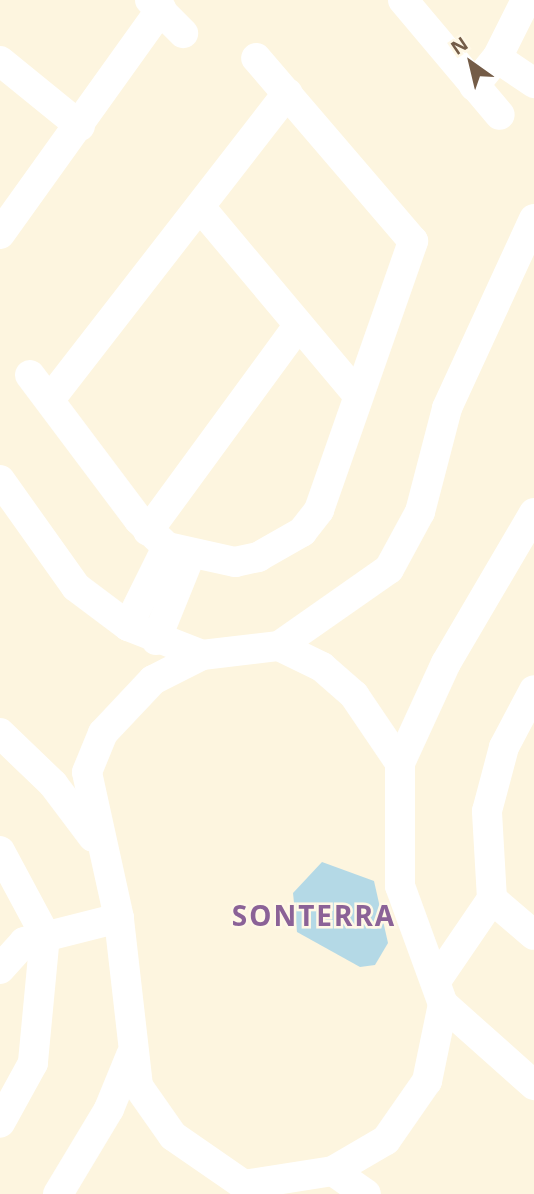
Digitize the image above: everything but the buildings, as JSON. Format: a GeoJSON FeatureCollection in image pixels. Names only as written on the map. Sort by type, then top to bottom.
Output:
{"type":"FeatureCollection","features":[{"type":"Feature","properties":{"kind":"street"},"geometry":{"type":"LineString","coordinates":[[403,0],[500,116]]}},
{"type":"Feature","properties":{"kind":"street"},"geometry":{"type":"LineString","coordinates":[[474,86],[501,51],[526,0]]}},
{"type":"Feature","properties":{"kind":"street"},"geometry":{"type":"LineString","coordinates":[[0,234],[80,126],[156,4],[184,33]]}},
{"type":"Feature","properties":{"kind":"street"},"geometry":{"type":"LineString","coordinates":[[501,51],[534,62]]}},
{"type":"Feature","properties":{"kind":"street"},"geometry":{"type":"LineString","coordinates":[[501,51],[534,83]]}},
{"type":"Feature","properties":{"kind":"street"},"geometry":{"type":"LineString","coordinates":[[30,375],[168,544],[235,562],[258,557],[302,532],[327,492],[357,394],[410,257],[411,235],[256,58]]}},
{"type":"Feature","properties":{"kind":"street"},"geometry":{"type":"LineString","coordinates":[[0,61],[80,126]]}},
{"type":"Feature","properties":{"kind":"street"},"geometry":{"type":"LineString","coordinates":[[51,398],[288,93]]}},
{"type":"Feature","properties":{"kind":"street"},"geometry":{"type":"LineString","coordinates":[[200,207],[357,394]]}},
{"type":"Feature","properties":{"kind":"street"},"geometry":{"type":"LineString","coordinates":[[534,219],[447,408],[420,512],[389,569],[279,646],[202,655],[153,680],[103,733],[87,772],[98,843],[119,918],[131,1055],[138,1086],[173,1136],[233,1190],[333,1171],[386,1140],[419,1099],[440,993],[497,904],[487,811],[504,747],[534,690]]}},
{"type":"Feature","properties":{"kind":"street"},"geometry":{"type":"LineString","coordinates":[[128,626],[168,544],[299,325]]}},
{"type":"Feature","properties":{"kind":"street"},"geometry":{"type":"LineString","coordinates":[[0,480],[76,587],[128,626],[156,640],[202,655]]}},
{"type":"Feature","properties":{"kind":"street"},"geometry":{"type":"LineString","coordinates":[[534,513],[446,663],[400,763],[396,836],[400,886],[440,993],[534,1085]]}},
{"type":"Feature","properties":{"kind":"street"},"geometry":{"type":"LineString","coordinates":[[156,640],[168,544]]}},
{"type":"Feature","properties":{"kind":"street"},"geometry":{"type":"LineString","coordinates":[[279,646],[322,667],[354,695],[400,763]]}},
{"type":"Feature","properties":{"kind":"street"},"geometry":{"type":"LineString","coordinates":[[0,733],[53,784],[98,843]]}},
{"type":"Feature","properties":{"kind":"street"},"geometry":{"type":"LineString","coordinates":[[0,851],[45,935],[33,1063],[0,1123]]}},
{"type":"Feature","properties":{"kind":"street"},"geometry":{"type":"LineString","coordinates":[[497,904],[534,935]]}},
{"type":"Feature","properties":{"kind":"street"},"geometry":{"type":"LineString","coordinates":[[0,969],[13,950],[45,935],[119,918]]}},
{"type":"Feature","properties":{"kind":"street"},"geometry":{"type":"LineString","coordinates":[[58,1194],[108,1109],[131,1055]]}},
{"type":"Feature","properties":{"kind":"street"},"geometry":{"type":"LineString","coordinates":[[333,1171],[366,1194]]}},
{"type":"Feature","properties":{"kind":"water"},"geometry":{"type":"Polygon","coordinates":[[[322,862],[374,881],[388,943],[375,965],[360,967],[297,932],[293,893],[322,862]]]}},
{"type":"Feature","properties":{"kind":"district","name":"SONTERRA"},"geometry":{"type":"Point","coordinates":[314,915]}}]}
